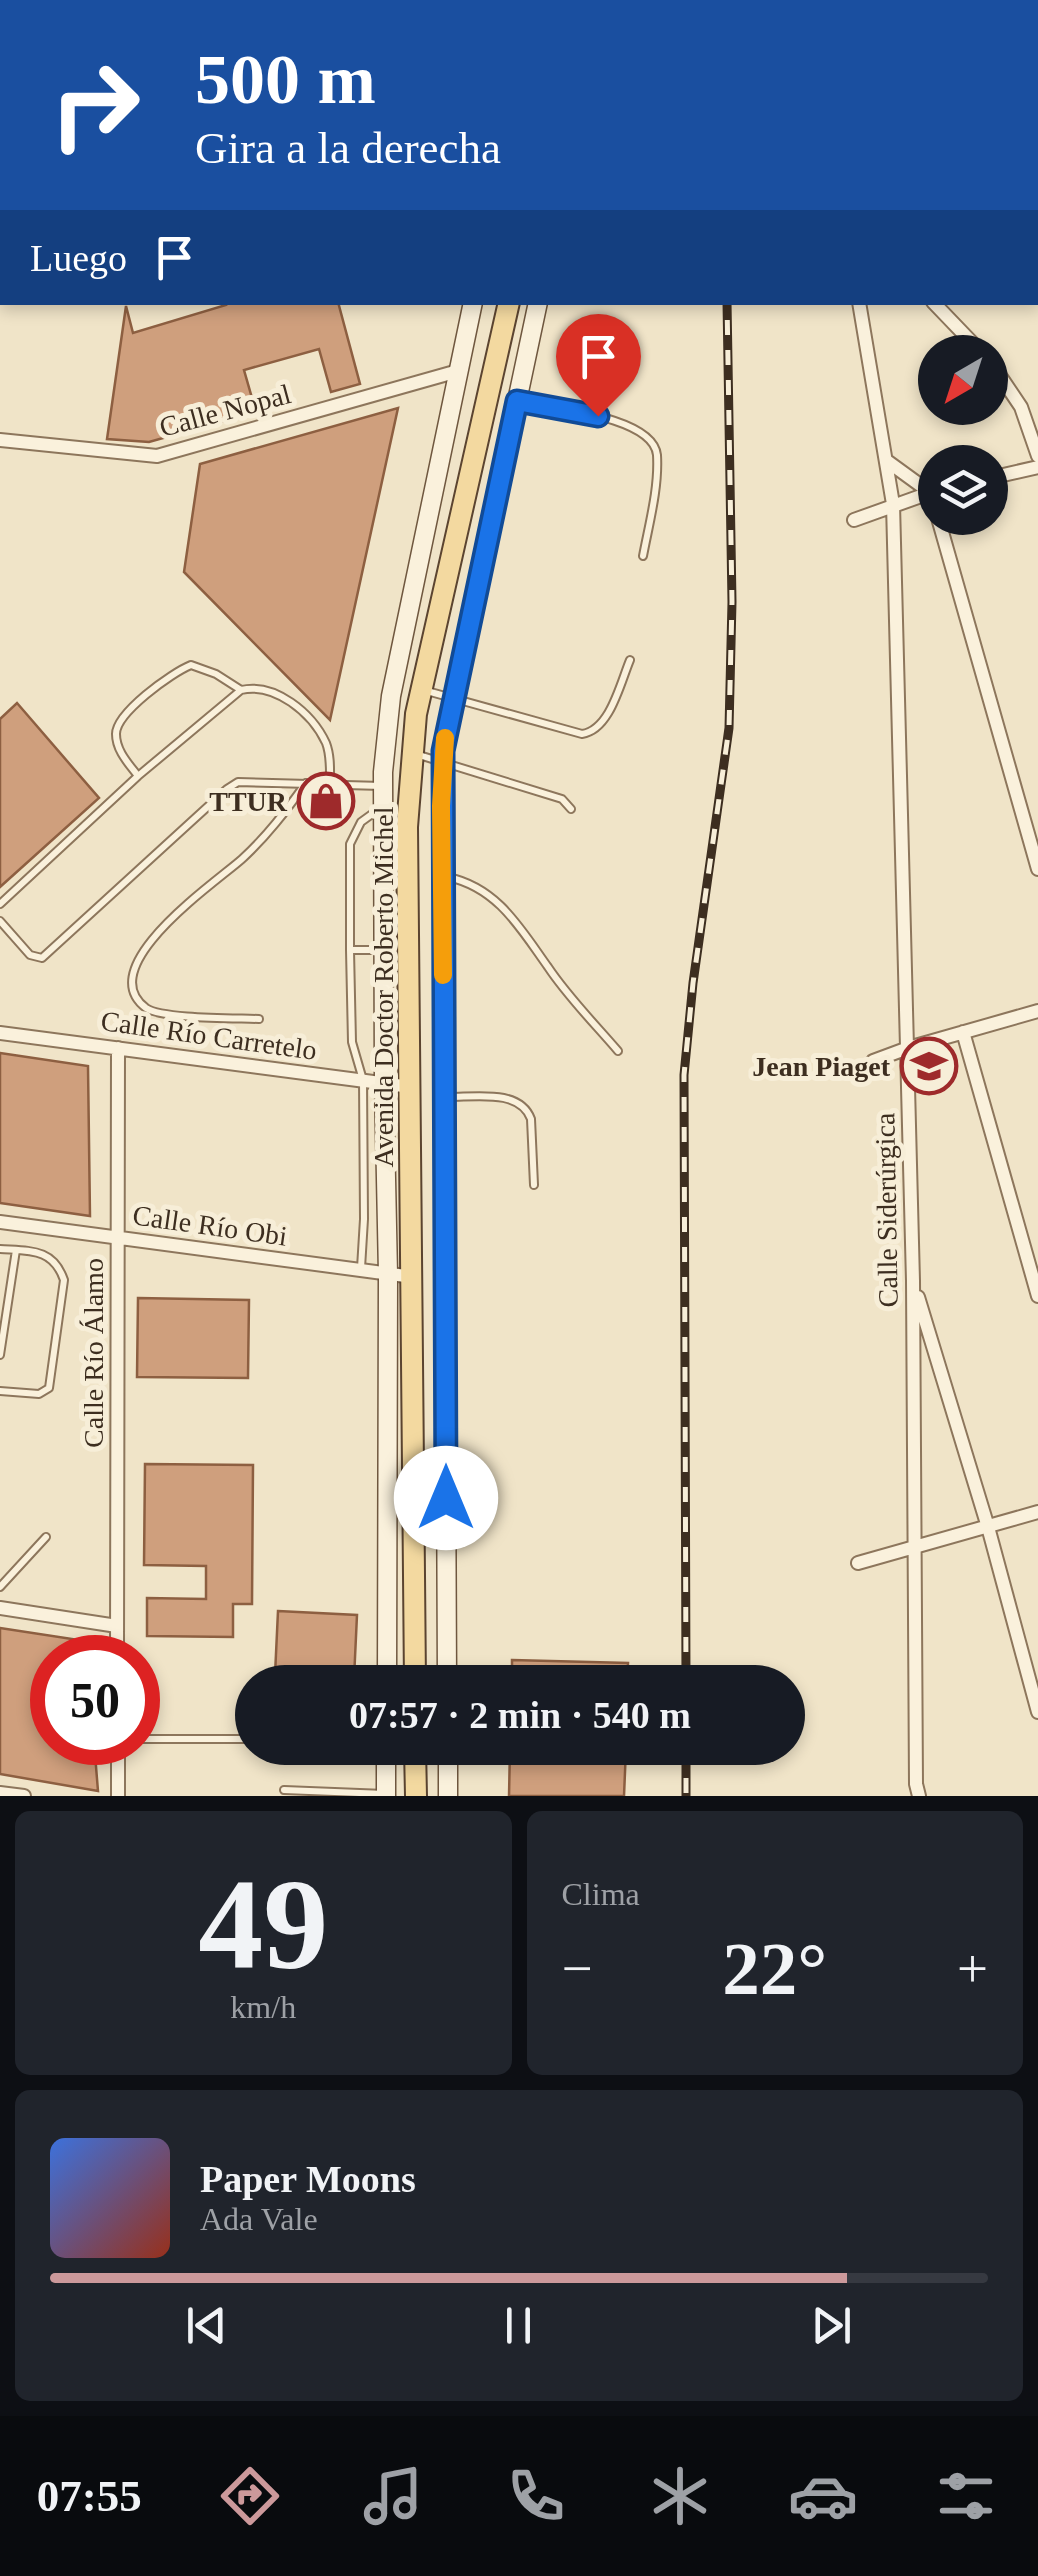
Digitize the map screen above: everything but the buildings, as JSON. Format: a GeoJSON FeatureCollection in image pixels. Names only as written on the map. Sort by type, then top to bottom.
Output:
{"type":"FeatureCollection","features":[{"type":"Feature","properties":{"kind":"main road","name":"Avenida Doctor Roberto Michel"},"geometry":{"type":"LineString","coordinates":[[387,1665],[383,786],[391,696],[473,305]]}},
{"type":"Feature","properties":{"kind":"main road","name":"Avenida Doctor Roberto Michel"},"geometry":{"type":"LineString","coordinates":[[415,1665],[407,828],[412,753],[421,689],[508,305]]}},
{"type":"Feature","properties":{"kind":"main road"},"geometry":{"type":"LineString","coordinates":[[447,1665],[443,762],[453,697],[537,305]]}},
{"type":"Feature","properties":{"kind":"main road"},"geometry":{"type":"LineString","coordinates":[[386,1765],[386,1795]]}},
{"type":"Feature","properties":{"kind":"main road"},"geometry":{"type":"LineString","coordinates":[[415,1765],[416,1796]]}},
{"type":"Feature","properties":{"kind":"main road"},"geometry":{"type":"LineString","coordinates":[[448,1765],[448,1796]]}},
{"type":"Feature","properties":{"kind":"street","name":"Calle Siderúrgica"},"geometry":{"type":"LineString","coordinates":[[861,305],[893,504],[913,1281],[919,1796]]}},
{"type":"Feature","properties":{"kind":"street"},"geometry":{"type":"LineString","coordinates":[[936,305],[965,335]]}},
{"type":"Feature","properties":{"kind":"street","name":"Calle Nopal"},"geometry":{"type":"LineString","coordinates":[[0,440],[157,456],[458,370]]}},
{"type":"Feature","properties":{"kind":"street"},"geometry":{"type":"LineString","coordinates":[[1008,388],[1021,406],[1038,456]]}},
{"type":"Feature","properties":{"kind":"street"},"geometry":{"type":"LineString","coordinates":[[887,461],[918,482]]}},
{"type":"Feature","properties":{"kind":"street"},"geometry":{"type":"LineString","coordinates":[[1008,474],[1038,466]]}},
{"type":"Feature","properties":{"kind":"street"},"geometry":{"type":"LineString","coordinates":[[854,520],[918,496]]}},
{"type":"Feature","properties":{"kind":"street"},"geometry":{"type":"LineString","coordinates":[[943,535],[1038,869]]}},
{"type":"Feature","properties":{"kind":"street"},"geometry":{"type":"LineString","coordinates":[[873,1060],[1038,1011]]}},
{"type":"Feature","properties":{"kind":"street","name":"Calle Río Carretelo"},"geometry":{"type":"LineString","coordinates":[[0,1032],[411,1087]]}},
{"type":"Feature","properties":{"kind":"street"},"geometry":{"type":"LineString","coordinates":[[964,1032],[1038,1296]]}},
{"type":"Feature","properties":{"kind":"street","name":"Calle Río Álamo"},"geometry":{"type":"LineString","coordinates":[[118,1048],[118,1635]]}},
{"type":"Feature","properties":{"kind":"street","name":"Calle Río Obi"},"geometry":{"type":"LineString","coordinates":[[0,1222],[414,1277]]}},
{"type":"Feature","properties":{"kind":"street"},"geometry":{"type":"LineString","coordinates":[[913,1281],[988,1528],[1038,1712]]}},
{"type":"Feature","properties":{"kind":"street"},"geometry":{"type":"LineString","coordinates":[[858,1563],[1038,1512]]}},
{"type":"Feature","properties":{"kind":"street"},"geometry":{"type":"LineString","coordinates":[[0,1608],[118,1626]]}},
{"type":"Feature","properties":{"kind":"street"},"geometry":{"type":"LineString","coordinates":[[118,1765],[118,1796]]}},
{"type":"Feature","properties":{"kind":"street"},"geometry":{"type":"LineString","coordinates":[[0,1792],[24,1796]]}},
{"type":"Feature","properties":{"kind":"lane"},"geometry":{"type":"LineString","coordinates":[[517,401],[598,416],[642,431],[652,441],[657,454],[654,496],[643,556]]}},
{"type":"Feature","properties":{"kind":"lane"},"geometry":{"type":"LineString","coordinates":[[421,689],[582,734],[592,733],[604,719],[630,660]]}},
{"type":"Feature","properties":{"kind":"lane"},"geometry":{"type":"LineString","coordinates":[[138,776],[120,750],[116,738],[118,724],[172,673],[190,665],[216,674],[241,690]]}},
{"type":"Feature","properties":{"kind":"lane"},"geometry":{"type":"LineString","coordinates":[[0,904],[138,776],[241,690],[263,688],[305,715],[326,744],[330,784]]}},
{"type":"Feature","properties":{"kind":"lane"},"geometry":{"type":"LineString","coordinates":[[412,753],[562,798],[570,809]]}},
{"type":"Feature","properties":{"kind":"lane"},"geometry":{"type":"LineString","coordinates":[[0,921],[30,955],[42,958],[227,788],[248,780],[383,786]]}},
{"type":"Feature","properties":{"kind":"lane"},"geometry":{"type":"LineString","coordinates":[[260,1020],[148,1010],[137,998],[132,983],[136,962],[156,933],[270,831],[306,783]]}},
{"type":"Feature","properties":{"kind":"lane"},"geometry":{"type":"LineString","coordinates":[[361,1270],[363,1080],[352,1042],[350,844],[361,822],[382,808]]}},
{"type":"Feature","properties":{"kind":"lane"},"geometry":{"type":"LineString","coordinates":[[442,876],[468,881],[497,901],[618,1051]]}},
{"type":"Feature","properties":{"kind":"lane"},"geometry":{"type":"LineString","coordinates":[[350,950],[384,950]]}},
{"type":"Feature","properties":{"kind":"lane"},"geometry":{"type":"LineString","coordinates":[[444,1096],[516,1100],[528,1109],[532,1119],[534,1185]]}},
{"type":"Feature","properties":{"kind":"lane"},"geometry":{"type":"LineString","coordinates":[[0,1248],[49,1256],[59,1265],[64,1280],[49,1388],[39,1394],[0,1391]]}},
{"type":"Feature","properties":{"kind":"lane"},"geometry":{"type":"LineString","coordinates":[[0,1355],[16,1250]]}},
{"type":"Feature","properties":{"kind":"lane"},"geometry":{"type":"LineString","coordinates":[[0,1587],[46,1537]]}},
{"type":"Feature","properties":{"kind":"lane"},"geometry":{"type":"LineString","coordinates":[[160,1739],[235,1739]]}},
{"type":"Feature","properties":{"kind":"lane"},"geometry":{"type":"LineString","coordinates":[[284,1790],[386,1795]]}},
{"type":"Feature","properties":{"kind":"railway"},"geometry":{"type":"LineString","coordinates":[[686,1665],[684,1075],[729,728],[732,602],[727,305]]}},
{"type":"Feature","properties":{"kind":"railway"},"geometry":{"type":"LineString","coordinates":[[686,1765],[686,1796]]}},
{"type":"Feature","properties":{"kind":"slow traffic"},"geometry":{"type":"LineString","coordinates":[[443,975],[441,806],[445,738]]}},
{"type":"Feature","properties":{"kind":"place","name":"TTUR"},"geometry":{"type":"Point","coordinates":[326,801]}},
{"type":"Feature","properties":{"kind":"place","name":"Jean Piaget"},"geometry":{"type":"Point","coordinates":[929,1066]}},
{"type":"Feature","properties":{"kind":"route"},"geometry":{"type":"LineString","coordinates":[[446,1498],[443,751],[517,401],[598,416]]}}]}
